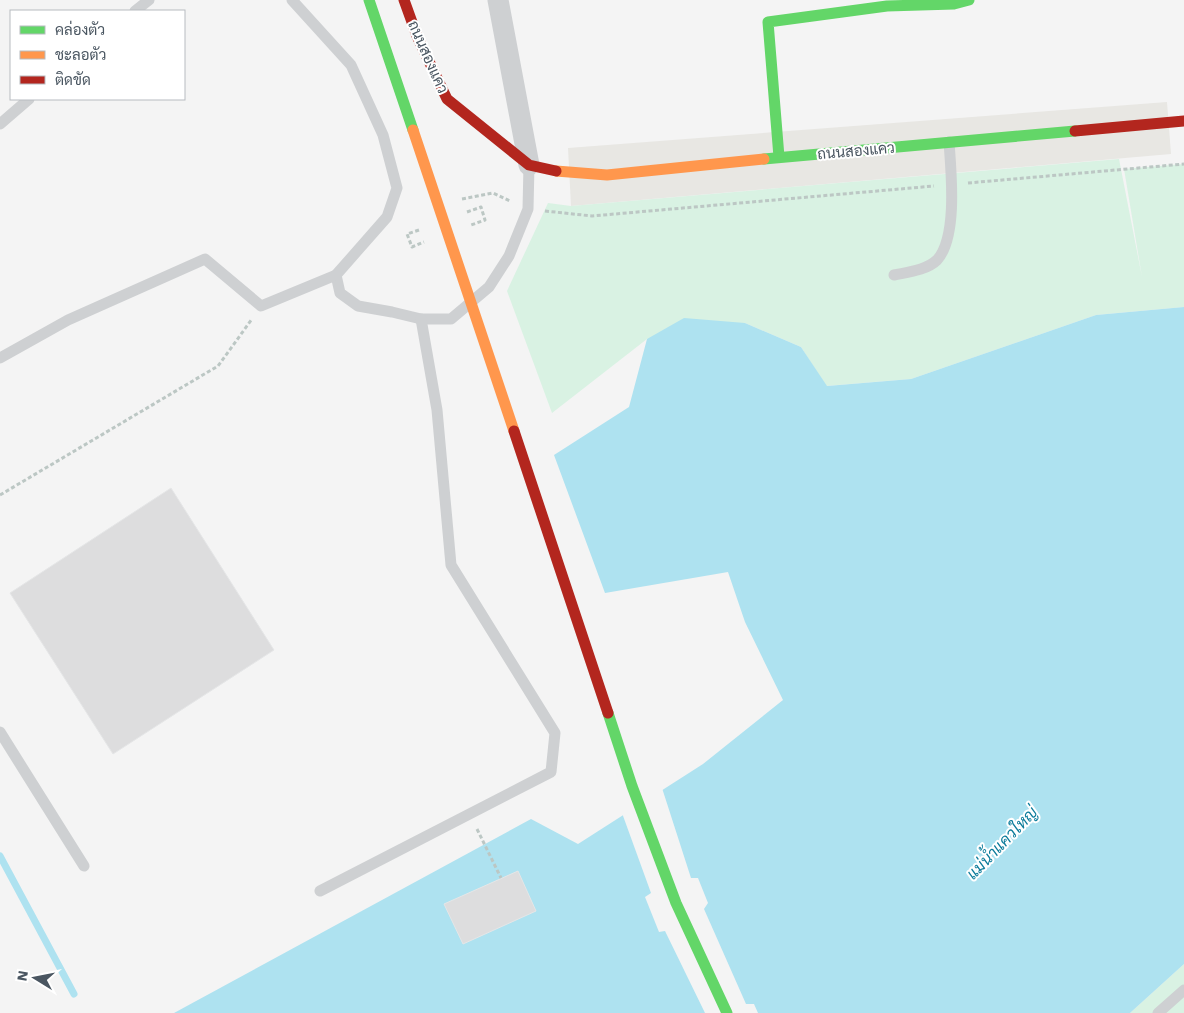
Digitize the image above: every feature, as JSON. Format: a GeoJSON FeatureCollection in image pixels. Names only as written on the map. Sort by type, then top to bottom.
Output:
{"type":"FeatureCollection","features":[{"type":"Feature","properties":{"kind":"street"},"geometry":{"type":"LineString","coordinates":[[369,0],[632,786],[676,903],[727,1013]]}},
{"type":"Feature","properties":{"kind":"street","name":"ถนนสองแคว"},"geometry":{"type":"LineString","coordinates":[[404,0],[417,36],[447,99],[529,165],[562,172],[607,175],[949,142],[1184,122]]}},
{"type":"Feature","properties":{"kind":"street"},"geometry":{"type":"LineString","coordinates":[[498,0],[529,165]]}},
{"type":"Feature","properties":{"kind":"street"},"geometry":{"type":"LineString","coordinates":[[779,158],[768,22],[887,6],[954,4],[968,0]]}},
{"type":"Feature","properties":{"kind":"lane"},"geometry":{"type":"LineString","coordinates":[[136,10],[149,0]]}},
{"type":"Feature","properties":{"kind":"lane"},"geometry":{"type":"LineString","coordinates":[[0,358],[68,320],[205,259],[261,306],[336,274],[387,217],[397,188],[383,135],[351,65],[292,0]]}},
{"type":"Feature","properties":{"kind":"lane"},"geometry":{"type":"LineString","coordinates":[[0,124],[28,100]]}},
{"type":"Feature","properties":{"kind":"lane"},"geometry":{"type":"LineString","coordinates":[[894,275],[927,267],[938,260],[946,245],[950,224],[952,184],[949,142]]}},
{"type":"Feature","properties":{"kind":"lane"},"geometry":{"type":"LineString","coordinates":[[336,274],[340,293],[358,306],[420,319],[451,319],[489,287],[509,256],[528,209],[529,165]]}},
{"type":"Feature","properties":{"kind":"lane"},"geometry":{"type":"LineString","coordinates":[[320,891],[550,772],[555,733],[451,565],[437,410],[420,319]]}},
{"type":"Feature","properties":{"kind":"lane"},"geometry":{"type":"LineString","coordinates":[[0,732],[84,866]]}},
{"type":"Feature","properties":{"kind":"lane"},"geometry":{"type":"LineString","coordinates":[[1158,1013],[1184,990]]}},
{"type":"Feature","properties":{"kind":"path"},"geometry":{"type":"LineString","coordinates":[[460,200],[493,193],[528,209],[592,216],[1184,164]]}},
{"type":"Feature","properties":{"kind":"path"},"geometry":{"type":"LineString","coordinates":[[466,213],[481,207],[485,220],[469,226]]}},
{"type":"Feature","properties":{"kind":"path"},"geometry":{"type":"LineString","coordinates":[[427,228],[407,234],[412,247],[429,240]]}},
{"type":"Feature","properties":{"kind":"path"},"geometry":{"type":"LineString","coordinates":[[0,495],[218,366],[261,306]]}},
{"type":"Feature","properties":{"kind":"path"},"geometry":{"type":"LineString","coordinates":[[484,845],[501,878]]}},
{"type":"Feature","properties":{"kind":"shaded area"},"geometry":{"type":"Polygon","coordinates":[[[1167,102],[1171,154],[571,206],[568,148],[1167,102]]]}},
{"type":"Feature","properties":{"kind":"green space"},"geometry":{"type":"Polygon","coordinates":[[[1119,159],[1142,277],[1124,169],[1184,164],[1184,307],[1096,315],[911,379],[826,386],[801,347],[745,323],[647,339],[552,413],[507,291],[548,203],[571,206],[1119,159]]]}},
{"type":"Feature","properties":{"kind":"green space"},"geometry":{"type":"Polygon","coordinates":[[[1184,964],[1184,1013],[1130,1013],[1184,964]]]}},
{"type":"Feature","properties":{"kind":"water","name":"แม่น้ำแควใหญ่"},"geometry":{"type":"Polygon","coordinates":[[[1184,307],[1184,964],[1130,1013],[174,1013],[531,819],[578,844],[703,764],[783,700],[745,622],[728,572],[605,593],[554,455],[629,407],[647,339],[684,318],[745,323],[801,347],[827,386],[911,379],[1096,315],[1184,307]]]}},
{"type":"Feature","properties":{"kind":"pier"},"geometry":{"type":"Polygon","coordinates":[[[662,788],[691,878],[698,878],[708,903],[704,909],[746,1004],[754,1004],[758,1013],[705,1013],[665,931],[659,932],[645,897],[651,893],[622,813],[662,788]]]}},
{"type":"Feature","properties":{"kind":"building"},"geometry":{"type":"Polygon","coordinates":[[[171,488],[274,650],[113,754],[10,593],[171,488]]]}},
{"type":"Feature","properties":{"kind":"building"},"geometry":{"type":"Polygon","coordinates":[[[518,871],[536,911],[463,944],[444,904],[518,871]]]}},
{"type":"Feature","properties":{"kind":"waterway"},"geometry":{"type":"LineString","coordinates":[[0,856],[74,994]]}},
{"type":"Feature","properties":{"kind":"traffic: fast"},"geometry":{"type":"LineString","coordinates":[[369,0],[413,130]]}},
{"type":"Feature","properties":{"kind":"traffic: fast"},"geometry":{"type":"LineString","coordinates":[[779,157],[768,22],[887,6],[954,4],[969,0]]}},
{"type":"Feature","properties":{"kind":"traffic: fast"},"geometry":{"type":"LineString","coordinates":[[764,159],[1075,131]]}},
{"type":"Feature","properties":{"kind":"traffic: fast"},"geometry":{"type":"LineString","coordinates":[[608,713],[632,786],[676,903],[727,1013]]}},
{"type":"Feature","properties":{"kind":"traffic: slow"},"geometry":{"type":"LineString","coordinates":[[413,130],[514,431]]}},
{"type":"Feature","properties":{"kind":"traffic: slow"},"geometry":{"type":"LineString","coordinates":[[556,171],[607,175],[764,159]]}},
{"type":"Feature","properties":{"kind":"traffic: jam"},"geometry":{"type":"LineString","coordinates":[[404,0],[417,36],[447,99],[529,165],[556,171]]}},
{"type":"Feature","properties":{"kind":"traffic: jam"},"geometry":{"type":"LineString","coordinates":[[1075,131],[1184,121]]}},
{"type":"Feature","properties":{"kind":"traffic: jam"},"geometry":{"type":"LineString","coordinates":[[514,431],[608,713]]}}]}
